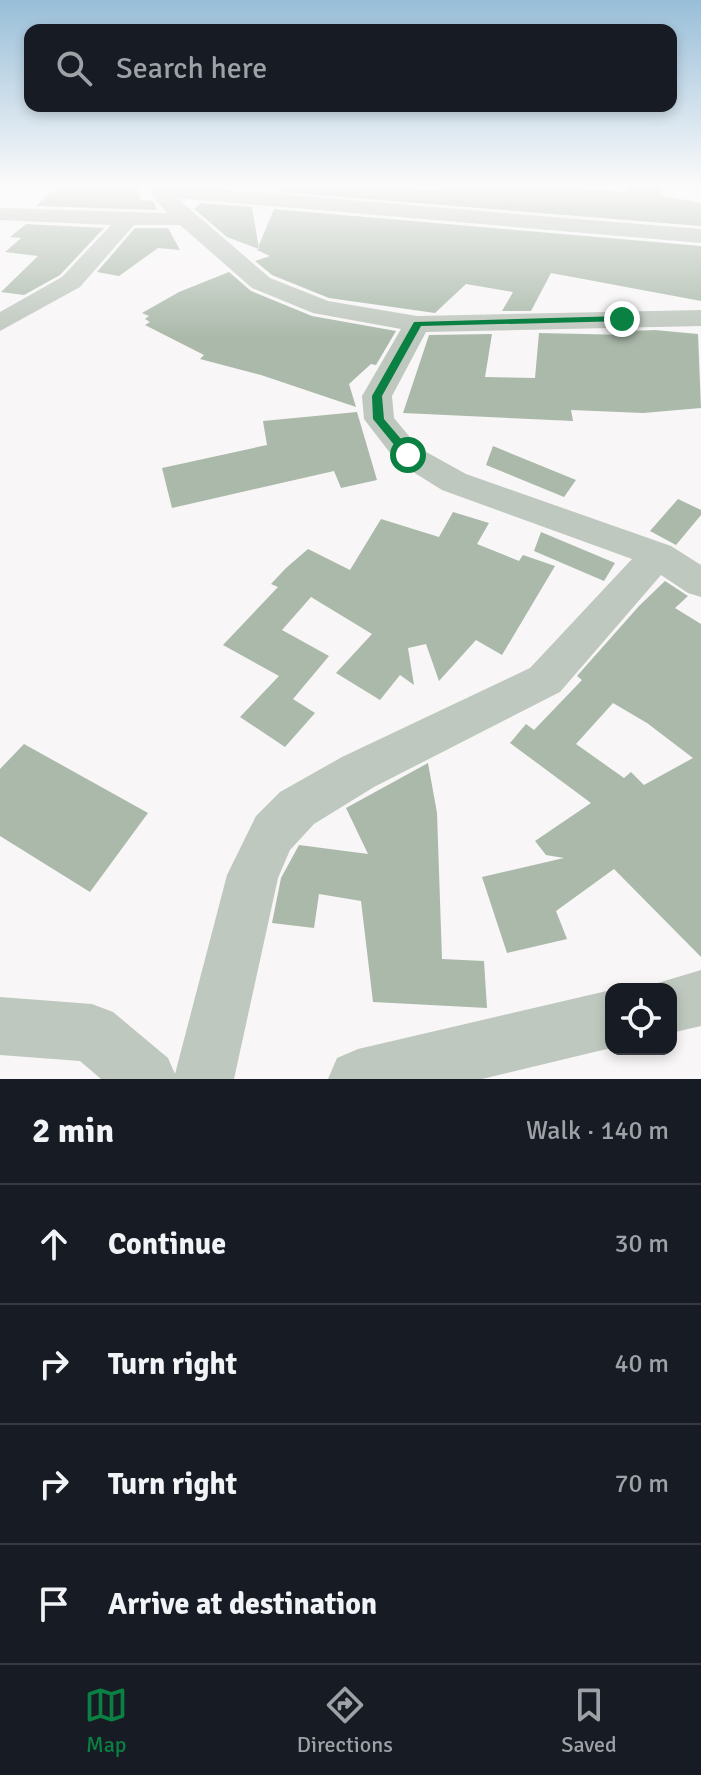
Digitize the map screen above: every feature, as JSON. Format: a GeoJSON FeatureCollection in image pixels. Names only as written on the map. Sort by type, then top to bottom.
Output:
{"type":"FeatureCollection","features":[{"type":"Feature","properties":{"kind":"street"},"geometry":{"type":"LineString","coordinates":[[0,323],[36,306],[71,282],[111,237]]}},
{"type":"Feature","properties":{"kind":"street"},"geometry":{"type":"LineString","coordinates":[[207,237],[261,283],[322,308],[417,324],[701,318]]}},
{"type":"Feature","properties":{"kind":"street"},"geometry":{"type":"LineString","coordinates":[[417,324],[377,396],[379,419],[408,455],[454,482],[585,526],[658,555],[701,583]]}},
{"type":"Feature","properties":{"kind":"street"},"geometry":{"type":"LineString","coordinates":[[204,1079],[253,875],[273,833],[297,808],[358,772],[545,680],[658,555]]}},
{"type":"Feature","properties":{"kind":"street"},"geometry":{"type":"LineString","coordinates":[[677,1004],[701,998]]}},
{"type":"Feature","properties":{"kind":"street"},"geometry":{"type":"LineString","coordinates":[[358,1079],[605,1020]]}},
{"type":"Feature","properties":{"kind":"street"},"geometry":{"type":"LineString","coordinates":[[0,1026],[92,1033],[147,1079]]}},
{"type":"Feature","properties":{"kind":"building"},"geometry":{"type":"Polygon","coordinates":[[[14,237],[95,237],[60,275],[24,295],[1,292],[38,256],[5,252],[21,238],[14,237]]]}},
{"type":"Feature","properties":{"kind":"building"},"geometry":{"type":"Polygon","coordinates":[[[127,237],[173,237],[180,250],[158,248],[119,276],[97,272],[127,237]]]}},
{"type":"Feature","properties":{"kind":"building"},"geometry":{"type":"Polygon","coordinates":[[[228,237],[257,237],[259,249],[228,237]]]}},
{"type":"Feature","properties":{"kind":"building"},"geometry":{"type":"Polygon","coordinates":[[[262,237],[601,237],[701,246],[701,301],[551,273],[531,311],[502,311],[513,292],[466,284],[435,313],[329,298],[272,275],[255,261],[270,256],[257,250],[262,237]]]}},
{"type":"Feature","properties":{"kind":"building"},"geometry":{"type":"Polygon","coordinates":[[[229,272],[251,291],[312,316],[396,331],[376,365],[371,364],[349,384],[356,407],[261,375],[200,359],[204,355],[145,325],[150,322],[145,319],[149,316],[142,313],[179,292],[229,272]]]}},
{"type":"Feature","properties":{"kind":"building"},"geometry":{"type":"Polygon","coordinates":[[[629,331],[698,334],[701,408],[643,413],[571,410],[573,421],[403,413],[429,335],[492,334],[485,377],[535,378],[539,333],[630,335],[629,331]]]}},
{"type":"Feature","properties":{"kind":"building"},"geometry":{"type":"Polygon","coordinates":[[[357,412],[377,480],[341,488],[334,471],[172,508],[162,468],[267,445],[263,421],[357,412]]]}},
{"type":"Feature","properties":{"kind":"building"},"geometry":{"type":"Polygon","coordinates":[[[493,446],[576,480],[564,497],[486,465],[493,446]]]}},
{"type":"Feature","properties":{"kind":"building"},"geometry":{"type":"Polygon","coordinates":[[[678,499],[701,510],[701,515],[676,545],[650,531],[678,499]]]}},
{"type":"Feature","properties":{"kind":"building"},"geometry":{"type":"Polygon","coordinates":[[[453,512],[489,523],[477,544],[519,561],[523,555],[555,566],[502,655],[476,640],[439,681],[426,644],[408,648],[414,685],[400,675],[380,700],[336,673],[372,634],[311,597],[282,630],[329,656],[293,699],[315,713],[285,747],[240,717],[279,676],[223,645],[278,587],[271,584],[286,568],[308,549],[350,570],[381,519],[439,537],[453,512]]]}},
{"type":"Feature","properties":{"kind":"building"},"geometry":{"type":"Polygon","coordinates":[[[541,532],[615,563],[604,581],[534,551],[541,532]]]}},
{"type":"Feature","properties":{"kind":"building"},"geometry":{"type":"Polygon","coordinates":[[[665,581],[688,596],[675,608],[701,624],[701,957],[614,869],[556,911],[567,939],[507,953],[482,877],[564,858],[546,855],[535,841],[591,803],[510,743],[526,724],[534,730],[582,680],[577,676],[665,581]],[[613,703],[576,744],[624,778],[631,772],[644,785],[693,758],[647,723],[613,703]]]}},
{"type":"Feature","properties":{"kind":"building"},"geometry":{"type":"Polygon","coordinates":[[[24,744],[148,813],[90,892],[0,836],[0,769],[24,744]]]}},
{"type":"Feature","properties":{"kind":"building"},"geometry":{"type":"Polygon","coordinates":[[[428,763],[437,813],[442,959],[484,961],[487,1008],[373,1002],[361,901],[319,894],[314,928],[272,923],[281,878],[299,845],[368,854],[346,808],[428,763]]]}},
{"type":"Feature","properties":{"kind":"route"},"geometry":{"type":"LineString","coordinates":[[408,455],[379,419],[377,396],[417,324],[622,319]]}}]}
